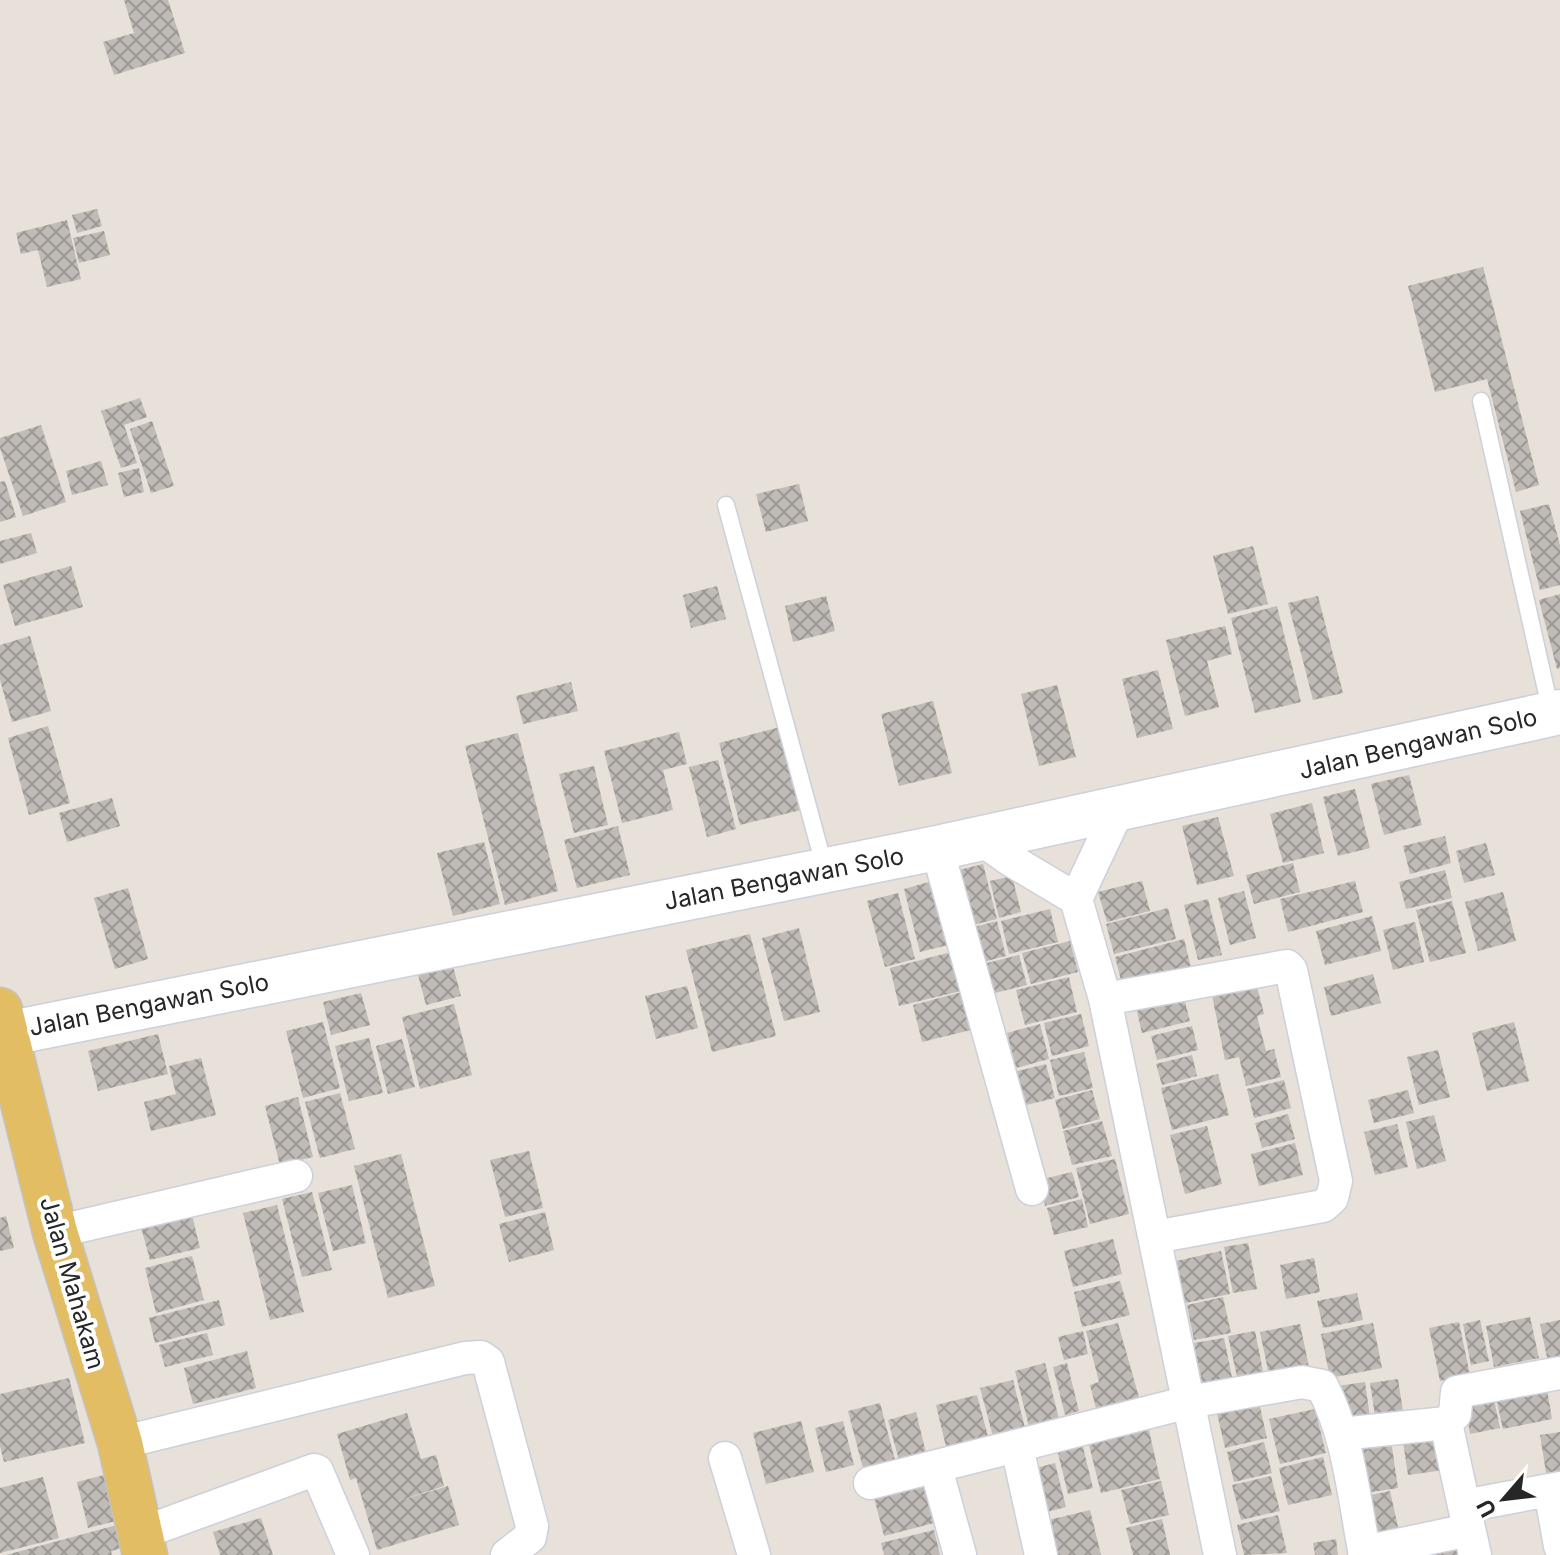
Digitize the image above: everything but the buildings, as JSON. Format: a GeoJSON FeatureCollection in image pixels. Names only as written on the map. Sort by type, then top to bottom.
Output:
{"type":"FeatureCollection","features":[{"type":"Feature","properties":{"kind":"main road","name":"Jalan Bengawan Solo"},"geometry":{"type":"LineString","coordinates":[[2,1026],[937,848],[1556,713]]}},
{"type":"Feature","properties":{"kind":"main road","name":"Jalan Mahakam"},"geometry":{"type":"LineString","coordinates":[[2,1026],[55,1232],[120,1443],[142,1544]]}},
{"type":"Feature","properties":{"kind":"street"},"geometry":{"type":"LineString","coordinates":[[1118,810],[1076,899],[1105,999],[1220,1555]]}},
{"type":"Feature","properties":{"kind":"street"},"geometry":{"type":"LineString","coordinates":[[981,839],[1076,899]]}},
{"type":"Feature","properties":{"kind":"street"},"geometry":{"type":"LineString","coordinates":[[937,848],[1032,1189]]}},
{"type":"Feature","properties":{"kind":"street"},"geometry":{"type":"LineString","coordinates":[[1105,999],[1287,966],[1291,970],[1333,1166],[1336,1181],[1332,1198],[1323,1206],[1155,1237]]}},
{"type":"Feature","properties":{"kind":"street"},"geometry":{"type":"LineString","coordinates":[[55,1232],[296,1176]]}},
{"type":"Feature","properties":{"kind":"street"},"geometry":{"type":"LineString","coordinates":[[120,1443],[465,1358],[481,1357],[488,1362],[532,1526],[530,1537],[507,1555]]}},
{"type":"Feature","properties":{"kind":"street"},"geometry":{"type":"LineString","coordinates":[[1341,1434],[1446,1423],[1455,1414],[1457,1392],[1560,1373]]}},
{"type":"Feature","properties":{"kind":"street"},"geometry":{"type":"LineString","coordinates":[[870,1483],[1189,1402],[1302,1382],[1322,1386],[1331,1402],[1341,1434],[1364,1554],[1470,1530],[1555,1489],[1560,1546]]}},
{"type":"Feature","properties":{"kind":"street"},"geometry":{"type":"LineString","coordinates":[[1446,1423],[1470,1530]]}},
{"type":"Feature","properties":{"kind":"street"},"geometry":{"type":"LineString","coordinates":[[1017,1447],[1041,1555]]}},
{"type":"Feature","properties":{"kind":"street"},"geometry":{"type":"LineString","coordinates":[[725,1458],[754,1555]]}},
{"type":"Feature","properties":{"kind":"street"},"geometry":{"type":"LineString","coordinates":[[936,1468],[960,1555]]}},
{"type":"Feature","properties":{"kind":"street"},"geometry":{"type":"LineString","coordinates":[[142,1544],[302,1472],[314,1470],[353,1555]]}},
{"type":"Feature","properties":{"kind":"lane"},"geometry":{"type":"LineString","coordinates":[[1481,401],[1556,713]]}},
{"type":"Feature","properties":{"kind":"lane"},"geometry":{"type":"LineString","coordinates":[[726,505],[826,870]]}}]}
